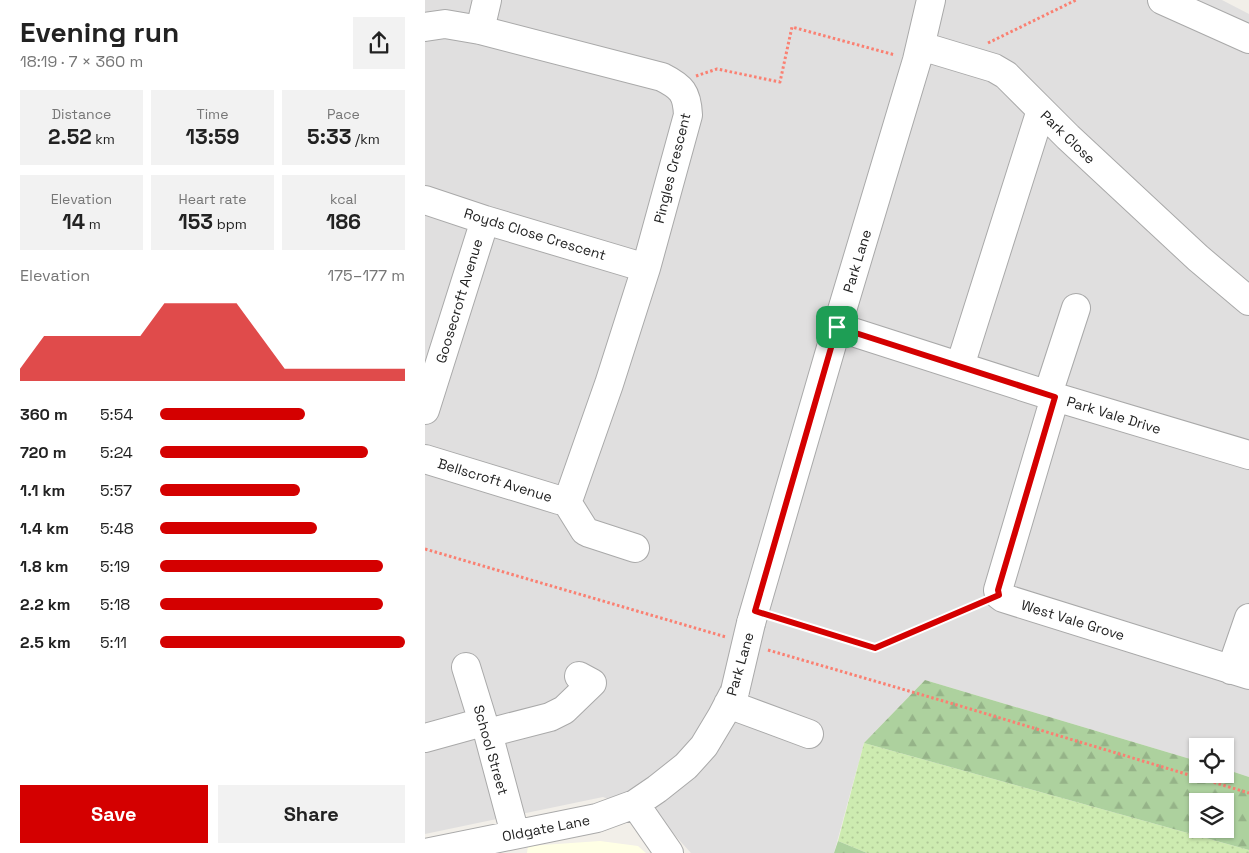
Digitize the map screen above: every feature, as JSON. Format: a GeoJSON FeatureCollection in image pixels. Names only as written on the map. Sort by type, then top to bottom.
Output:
{"type":"FeatureCollection","features":[{"type":"Feature","properties":{"kind":"street"},"geometry":{"type":"LineString","coordinates":[[480,30],[487,0]]}},
{"type":"Feature","properties":{"kind":"street","name":"Park Lane"},"geometry":{"type":"LineString","coordinates":[[635,804],[686,766],[704,746],[731,698],[837,327],[919,53],[931,0]]}},
{"type":"Feature","properties":{"kind":"street"},"geometry":{"type":"LineString","coordinates":[[1162,0],[1249,39]]}},
{"type":"Feature","properties":{"kind":"street"},"geometry":{"type":"LineString","coordinates":[[425,28],[445,24],[480,30],[662,77],[674,83]]}},
{"type":"Feature","properties":{"kind":"street","name":"Park Close"},"geometry":{"type":"LineString","coordinates":[[919,53],[959,57],[994,68],[1006,75],[1067,137],[1198,258],[1249,301]]}},
{"type":"Feature","properties":{"kind":"street","name":"Pingles Crescent"},"geometry":{"type":"LineString","coordinates":[[565,499],[570,495],[606,393],[646,268],[688,115],[687,102],[683,92],[674,83]]}},
{"type":"Feature","properties":{"kind":"street"},"geometry":{"type":"LineString","coordinates":[[960,366],[1041,110]]}},
{"type":"Feature","properties":{"kind":"street","name":"Royds Close Crescent"},"geometry":{"type":"LineString","coordinates":[[425,200],[646,268]]}},
{"type":"Feature","properties":{"kind":"street","name":"Goosecroft Avenue"},"geometry":{"type":"LineString","coordinates":[[425,410],[485,220]]}},
{"type":"Feature","properties":{"kind":"street"},"geometry":{"type":"LineString","coordinates":[[999,595],[998,590],[1076,308]]}},
{"type":"Feature","properties":{"kind":"street","name":"Park Vale Drive"},"geometry":{"type":"LineString","coordinates":[[837,327],[1052,396],[1249,456]]}},
{"type":"Feature","properties":{"kind":"street","name":"Bellscroft Avenue"},"geometry":{"type":"LineString","coordinates":[[425,459],[559,500],[565,499]]}},
{"type":"Feature","properties":{"kind":"street"},"geometry":{"type":"LineString","coordinates":[[565,499],[585,531],[635,548]]}},
{"type":"Feature","properties":{"kind":"street","name":"West Vale Grove"},"geometry":{"type":"LineString","coordinates":[[999,595],[1003,598],[1240,673]]}},
{"type":"Feature","properties":{"kind":"street"},"geometry":{"type":"LineString","coordinates":[[1240,673],[1249,618]]}},
{"type":"Feature","properties":{"kind":"street","name":"School Street"},"geometry":{"type":"LineString","coordinates":[[466,666],[515,834]]}},
{"type":"Feature","properties":{"kind":"street"},"geometry":{"type":"LineString","coordinates":[[425,738],[550,717],[564,710],[592,683],[579,676]]}},
{"type":"Feature","properties":{"kind":"street"},"geometry":{"type":"LineString","coordinates":[[731,698],[809,734]]}},
{"type":"Feature","properties":{"kind":"street"},"geometry":{"type":"LineString","coordinates":[[635,804],[669,853]]}},
{"type":"Feature","properties":{"kind":"street","name":"Oldgate Lane"},"geometry":{"type":"LineString","coordinates":[[431,852],[597,818],[635,804]]}},
{"type":"Feature","properties":{"kind":"path"},"geometry":{"type":"LineString","coordinates":[[959,57],[1076,0]]}},
{"type":"Feature","properties":{"kind":"path"},"geometry":{"type":"LineString","coordinates":[[674,83],[717,68],[780,82],[792,27],[919,53]]}},
{"type":"Feature","properties":{"kind":"path"},"geometry":{"type":"LineString","coordinates":[[425,549],[729,638]]}},
{"type":"Feature","properties":{"kind":"path"},"geometry":{"type":"LineString","coordinates":[[753,617],[875,648],[999,595]]}},
{"type":"Feature","properties":{"kind":"path"},"geometry":{"type":"LineString","coordinates":[[767,649],[1249,793]]}},
{"type":"Feature","properties":{"kind":"shaded area"},"geometry":{"type":"Polygon","coordinates":[[[425,0],[1222,0],[1249,14],[1249,777],[1234,772],[1234,738],[1189,738],[1189,759],[925,680],[864,743],[834,853],[691,853],[660,819],[603,797],[425,834],[425,0]]]}},
{"type":"Feature","properties":{"kind":"shaded area"},"geometry":{"type":"Polygon","coordinates":[[[600,841],[638,846],[646,853],[527,853],[528,846],[600,841]]]}},
{"type":"Feature","properties":{"kind":"green space"},"geometry":{"type":"Polygon","coordinates":[[[925,680],[1189,759],[1189,783],[1234,783],[1234,772],[1249,777],[1249,850],[1206,838],[1234,838],[1234,793],[1189,793],[1189,833],[864,743],[925,680]]]}},
{"type":"Feature","properties":{"kind":"green space"},"geometry":{"type":"Polygon","coordinates":[[[864,743],[1189,833],[1189,838],[1206,838],[1249,850],[1249,853],[867,853],[838,841],[864,743]]]}},
{"type":"Feature","properties":{"kind":"green space"},"geometry":{"type":"Polygon","coordinates":[[[838,841],[867,853],[834,853],[838,841]]]}},
{"type":"Feature","properties":{"kind":"route"},"geometry":{"type":"LineString","coordinates":[[837,327],[1055,397],[998,590],[999,595],[875,648],[755,611],[837,327]]}}]}
